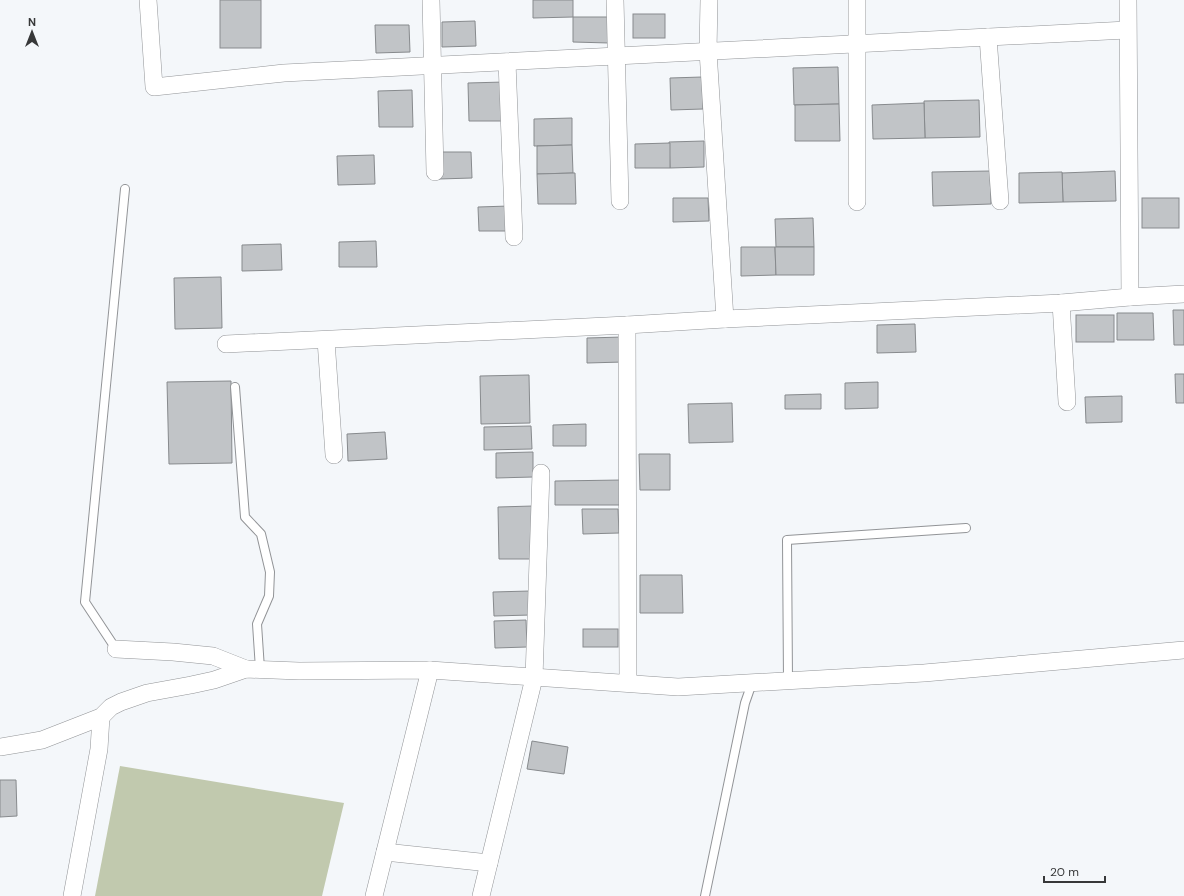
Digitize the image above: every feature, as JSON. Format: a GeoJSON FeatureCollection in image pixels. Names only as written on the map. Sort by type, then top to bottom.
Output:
{"type":"FeatureCollection","features":[{"type":"Feature","properties":{"kind":"street"},"geometry":{"type":"LineString","coordinates":[[148,0],[154,87],[284,73],[1127,30]]}},
{"type":"Feature","properties":{"kind":"street"},"geometry":{"type":"LineString","coordinates":[[431,0],[435,172]]}},
{"type":"Feature","properties":{"kind":"street"},"geometry":{"type":"LineString","coordinates":[[615,0],[620,201]]}},
{"type":"Feature","properties":{"kind":"street"},"geometry":{"type":"LineString","coordinates":[[709,0],[708,52],[725,319]]}},
{"type":"Feature","properties":{"kind":"street"},"geometry":{"type":"LineString","coordinates":[[857,0],[857,202]]}},
{"type":"Feature","properties":{"kind":"street"},"geometry":{"type":"LineString","coordinates":[[1128,0],[1127,30],[1130,296]]}},
{"type":"Feature","properties":{"kind":"street"},"geometry":{"type":"LineString","coordinates":[[988,37],[1000,201]]}},
{"type":"Feature","properties":{"kind":"street"},"geometry":{"type":"LineString","coordinates":[[507,62],[514,237]]}},
{"type":"Feature","properties":{"kind":"street"},"geometry":{"type":"LineString","coordinates":[[226,344],[1061,303],[1130,296],[1184,294]]}},
{"type":"Feature","properties":{"kind":"street"},"geometry":{"type":"LineString","coordinates":[[1061,303],[1067,402]]}},
{"type":"Feature","properties":{"kind":"street"},"geometry":{"type":"LineString","coordinates":[[628,325],[628,683]]}},
{"type":"Feature","properties":{"kind":"street"},"geometry":{"type":"LineString","coordinates":[[326,340],[334,455]]}},
{"type":"Feature","properties":{"kind":"street"},"geometry":{"type":"LineString","coordinates":[[481,896],[534,678],[541,473]]}},
{"type":"Feature","properties":{"kind":"street"},"geometry":{"type":"LineString","coordinates":[[116,649],[213,656],[253,669],[299,671],[430,670],[678,687],[924,673],[1184,650]]}},
{"type":"Feature","properties":{"kind":"street"},"geometry":{"type":"LineString","coordinates":[[0,747],[42,740],[101,717],[111,707],[147,693],[214,680],[253,669]]}},
{"type":"Feature","properties":{"kind":"street"},"geometry":{"type":"LineString","coordinates":[[374,896],[430,670]]}},
{"type":"Feature","properties":{"kind":"street"},"geometry":{"type":"LineString","coordinates":[[72,896],[99,749],[101,717]]}},
{"type":"Feature","properties":{"kind":"street"},"geometry":{"type":"LineString","coordinates":[[385,852],[489,863]]}},
{"type":"Feature","properties":{"kind":"lane"},"geometry":{"type":"LineString","coordinates":[[116,649],[85,602],[125,189]]}},
{"type":"Feature","properties":{"kind":"lane"},"geometry":{"type":"LineString","coordinates":[[236,387],[245,517],[261,534],[270,572],[269,596],[258,624],[253,669]]}},
{"type":"Feature","properties":{"kind":"lane"},"geometry":{"type":"LineString","coordinates":[[788,681],[786,540],[966,528]]}},
{"type":"Feature","properties":{"kind":"lane"},"geometry":{"type":"LineString","coordinates":[[705,896],[746,703],[752,683]]}},
{"type":"Feature","properties":{"kind":"green space"},"geometry":{"type":"Polygon","coordinates":[[[120,766],[344,803],[322,896],[95,896],[120,766]]]}},
{"type":"Feature","properties":{"kind":"building"},"geometry":{"type":"Polygon","coordinates":[[[220,0],[261,0],[261,48],[220,48],[220,0]]]}},
{"type":"Feature","properties":{"kind":"building"},"geometry":{"type":"Polygon","coordinates":[[[533,0],[573,0],[573,17],[533,18],[533,0]]]}},
{"type":"Feature","properties":{"kind":"building"},"geometry":{"type":"Polygon","coordinates":[[[633,14],[665,14],[665,38],[633,38],[633,14]]]}},
{"type":"Feature","properties":{"kind":"building"},"geometry":{"type":"Polygon","coordinates":[[[573,17],[609,17],[609,43],[573,42],[573,17]]]}},
{"type":"Feature","properties":{"kind":"building"},"geometry":{"type":"Polygon","coordinates":[[[475,21],[476,46],[442,47],[442,22],[475,21]]]}},
{"type":"Feature","properties":{"kind":"building"},"geometry":{"type":"Polygon","coordinates":[[[375,25],[409,25],[410,52],[376,53],[375,25]]]}},
{"type":"Feature","properties":{"kind":"building"},"geometry":{"type":"Polygon","coordinates":[[[838,67],[839,104],[794,105],[793,68],[838,67]]]}},
{"type":"Feature","properties":{"kind":"building"},"geometry":{"type":"Polygon","coordinates":[[[702,77],[703,109],[671,110],[670,78],[702,77]]]}},
{"type":"Feature","properties":{"kind":"building"},"geometry":{"type":"Polygon","coordinates":[[[504,82],[505,121],[469,121],[468,83],[504,82]]]}},
{"type":"Feature","properties":{"kind":"building"},"geometry":{"type":"Polygon","coordinates":[[[412,90],[413,127],[379,127],[378,91],[412,90]]]}},
{"type":"Feature","properties":{"kind":"building"},"geometry":{"type":"Polygon","coordinates":[[[979,100],[980,137],[925,138],[924,101],[979,100]]]}},
{"type":"Feature","properties":{"kind":"building"},"geometry":{"type":"Polygon","coordinates":[[[924,103],[925,138],[873,139],[872,105],[924,103]]]}},
{"type":"Feature","properties":{"kind":"building"},"geometry":{"type":"Polygon","coordinates":[[[839,104],[840,141],[795,141],[795,105],[839,104]]]}},
{"type":"Feature","properties":{"kind":"building"},"geometry":{"type":"Polygon","coordinates":[[[572,118],[572,145],[534,146],[534,119],[572,118]]]}},
{"type":"Feature","properties":{"kind":"building"},"geometry":{"type":"Polygon","coordinates":[[[704,141],[704,167],[670,168],[669,142],[704,141]]]}},
{"type":"Feature","properties":{"kind":"building"},"geometry":{"type":"Polygon","coordinates":[[[670,143],[670,168],[635,168],[635,144],[670,143]]]}},
{"type":"Feature","properties":{"kind":"building"},"geometry":{"type":"Polygon","coordinates":[[[572,145],[573,173],[537,174],[537,146],[572,145]]]}},
{"type":"Feature","properties":{"kind":"building"},"geometry":{"type":"Polygon","coordinates":[[[438,152],[471,152],[472,178],[439,179],[438,152]]]}},
{"type":"Feature","properties":{"kind":"building"},"geometry":{"type":"Polygon","coordinates":[[[374,155],[375,184],[338,185],[337,156],[374,155]]]}},
{"type":"Feature","properties":{"kind":"building"},"geometry":{"type":"Polygon","coordinates":[[[990,171],[991,204],[933,206],[932,172],[990,171]]]}},
{"type":"Feature","properties":{"kind":"building"},"geometry":{"type":"Polygon","coordinates":[[[1115,171],[1116,201],[1063,202],[1062,173],[1115,171]]]}},
{"type":"Feature","properties":{"kind":"building"},"geometry":{"type":"Polygon","coordinates":[[[1062,172],[1063,202],[1019,203],[1019,173],[1062,172]]]}},
{"type":"Feature","properties":{"kind":"building"},"geometry":{"type":"Polygon","coordinates":[[[575,173],[576,204],[538,204],[537,174],[575,173]]]}},
{"type":"Feature","properties":{"kind":"building"},"geometry":{"type":"Polygon","coordinates":[[[673,198],[708,198],[709,221],[673,222],[673,198]]]}},
{"type":"Feature","properties":{"kind":"building"},"geometry":{"type":"Polygon","coordinates":[[[1142,198],[1179,198],[1179,228],[1142,228],[1142,198]]]}},
{"type":"Feature","properties":{"kind":"building"},"geometry":{"type":"Polygon","coordinates":[[[509,206],[510,231],[479,231],[478,207],[509,206]]]}},
{"type":"Feature","properties":{"kind":"building"},"geometry":{"type":"Polygon","coordinates":[[[813,218],[814,247],[776,247],[775,219],[813,218]]]}},
{"type":"Feature","properties":{"kind":"building"},"geometry":{"type":"Polygon","coordinates":[[[376,241],[377,267],[339,267],[339,242],[376,241]]]}},
{"type":"Feature","properties":{"kind":"building"},"geometry":{"type":"Polygon","coordinates":[[[281,244],[282,270],[242,271],[242,245],[281,244]]]}},
{"type":"Feature","properties":{"kind":"building"},"geometry":{"type":"Polygon","coordinates":[[[741,247],[775,247],[776,275],[741,276],[741,247]]]}},
{"type":"Feature","properties":{"kind":"building"},"geometry":{"type":"Polygon","coordinates":[[[775,247],[814,247],[814,275],[776,275],[775,247]]]}},
{"type":"Feature","properties":{"kind":"building"},"geometry":{"type":"Polygon","coordinates":[[[221,277],[222,328],[175,329],[174,278],[221,277]]]}},
{"type":"Feature","properties":{"kind":"building"},"geometry":{"type":"Polygon","coordinates":[[[1173,310],[1184,310],[1184,345],[1174,345],[1173,310]]]}},
{"type":"Feature","properties":{"kind":"building"},"geometry":{"type":"Polygon","coordinates":[[[1117,313],[1153,313],[1154,340],[1117,340],[1117,313]]]}},
{"type":"Feature","properties":{"kind":"building"},"geometry":{"type":"Polygon","coordinates":[[[1076,315],[1114,315],[1114,342],[1076,342],[1076,315]]]}},
{"type":"Feature","properties":{"kind":"building"},"geometry":{"type":"Polygon","coordinates":[[[915,324],[916,352],[877,353],[877,325],[915,324]]]}},
{"type":"Feature","properties":{"kind":"building"},"geometry":{"type":"Polygon","coordinates":[[[623,337],[623,362],[587,363],[587,338],[623,337]]]}},
{"type":"Feature","properties":{"kind":"building"},"geometry":{"type":"Polygon","coordinates":[[[1175,374],[1184,374],[1184,403],[1176,403],[1175,374]]]}},
{"type":"Feature","properties":{"kind":"building"},"geometry":{"type":"Polygon","coordinates":[[[529,375],[530,423],[481,424],[480,376],[529,375]]]}},
{"type":"Feature","properties":{"kind":"building"},"geometry":{"type":"Polygon","coordinates":[[[231,381],[232,463],[169,464],[167,382],[231,381]]]}},
{"type":"Feature","properties":{"kind":"building"},"geometry":{"type":"Polygon","coordinates":[[[878,382],[878,408],[845,409],[845,383],[878,382]]]}},
{"type":"Feature","properties":{"kind":"building"},"geometry":{"type":"Polygon","coordinates":[[[821,394],[821,409],[785,409],[785,395],[821,394]]]}},
{"type":"Feature","properties":{"kind":"building"},"geometry":{"type":"Polygon","coordinates":[[[1122,396],[1122,422],[1086,423],[1085,397],[1122,396]]]}},
{"type":"Feature","properties":{"kind":"building"},"geometry":{"type":"Polygon","coordinates":[[[732,403],[733,442],[689,443],[688,404],[732,403]]]}},
{"type":"Feature","properties":{"kind":"building"},"geometry":{"type":"Polygon","coordinates":[[[586,424],[586,446],[553,446],[553,425],[586,424]]]}},
{"type":"Feature","properties":{"kind":"building"},"geometry":{"type":"Polygon","coordinates":[[[531,426],[532,449],[484,450],[484,427],[531,426]]]}},
{"type":"Feature","properties":{"kind":"building"},"geometry":{"type":"Polygon","coordinates":[[[385,432],[387,459],[348,461],[347,434],[385,432]]]}},
{"type":"Feature","properties":{"kind":"building"},"geometry":{"type":"Polygon","coordinates":[[[533,452],[533,477],[496,478],[496,453],[533,452]]]}},
{"type":"Feature","properties":{"kind":"building"},"geometry":{"type":"Polygon","coordinates":[[[639,454],[670,454],[670,490],[640,490],[639,454]]]}},
{"type":"Feature","properties":{"kind":"building"},"geometry":{"type":"Polygon","coordinates":[[[622,480],[622,505],[555,505],[555,481],[622,480]]]}},
{"type":"Feature","properties":{"kind":"building"},"geometry":{"type":"Polygon","coordinates":[[[533,506],[534,559],[499,559],[498,507],[533,506]]]}},
{"type":"Feature","properties":{"kind":"building"},"geometry":{"type":"Polygon","coordinates":[[[582,509],[618,509],[619,533],[583,534],[582,509]]]}},
{"type":"Feature","properties":{"kind":"building"},"geometry":{"type":"Polygon","coordinates":[[[640,575],[682,575],[683,613],[640,613],[640,575]]]}},
{"type":"Feature","properties":{"kind":"building"},"geometry":{"type":"Polygon","coordinates":[[[530,591],[531,615],[494,616],[493,592],[530,591]]]}},
{"type":"Feature","properties":{"kind":"building"},"geometry":{"type":"Polygon","coordinates":[[[526,620],[527,647],[495,648],[494,621],[526,620]]]}},
{"type":"Feature","properties":{"kind":"building"},"geometry":{"type":"Polygon","coordinates":[[[583,629],[618,629],[618,647],[583,647],[583,629]]]}},
{"type":"Feature","properties":{"kind":"building"},"geometry":{"type":"Polygon","coordinates":[[[532,741],[568,747],[564,774],[527,769],[532,741]]]}},
{"type":"Feature","properties":{"kind":"building"},"geometry":{"type":"Polygon","coordinates":[[[0,780],[16,780],[17,816],[0,817],[0,780]]]}}]}
